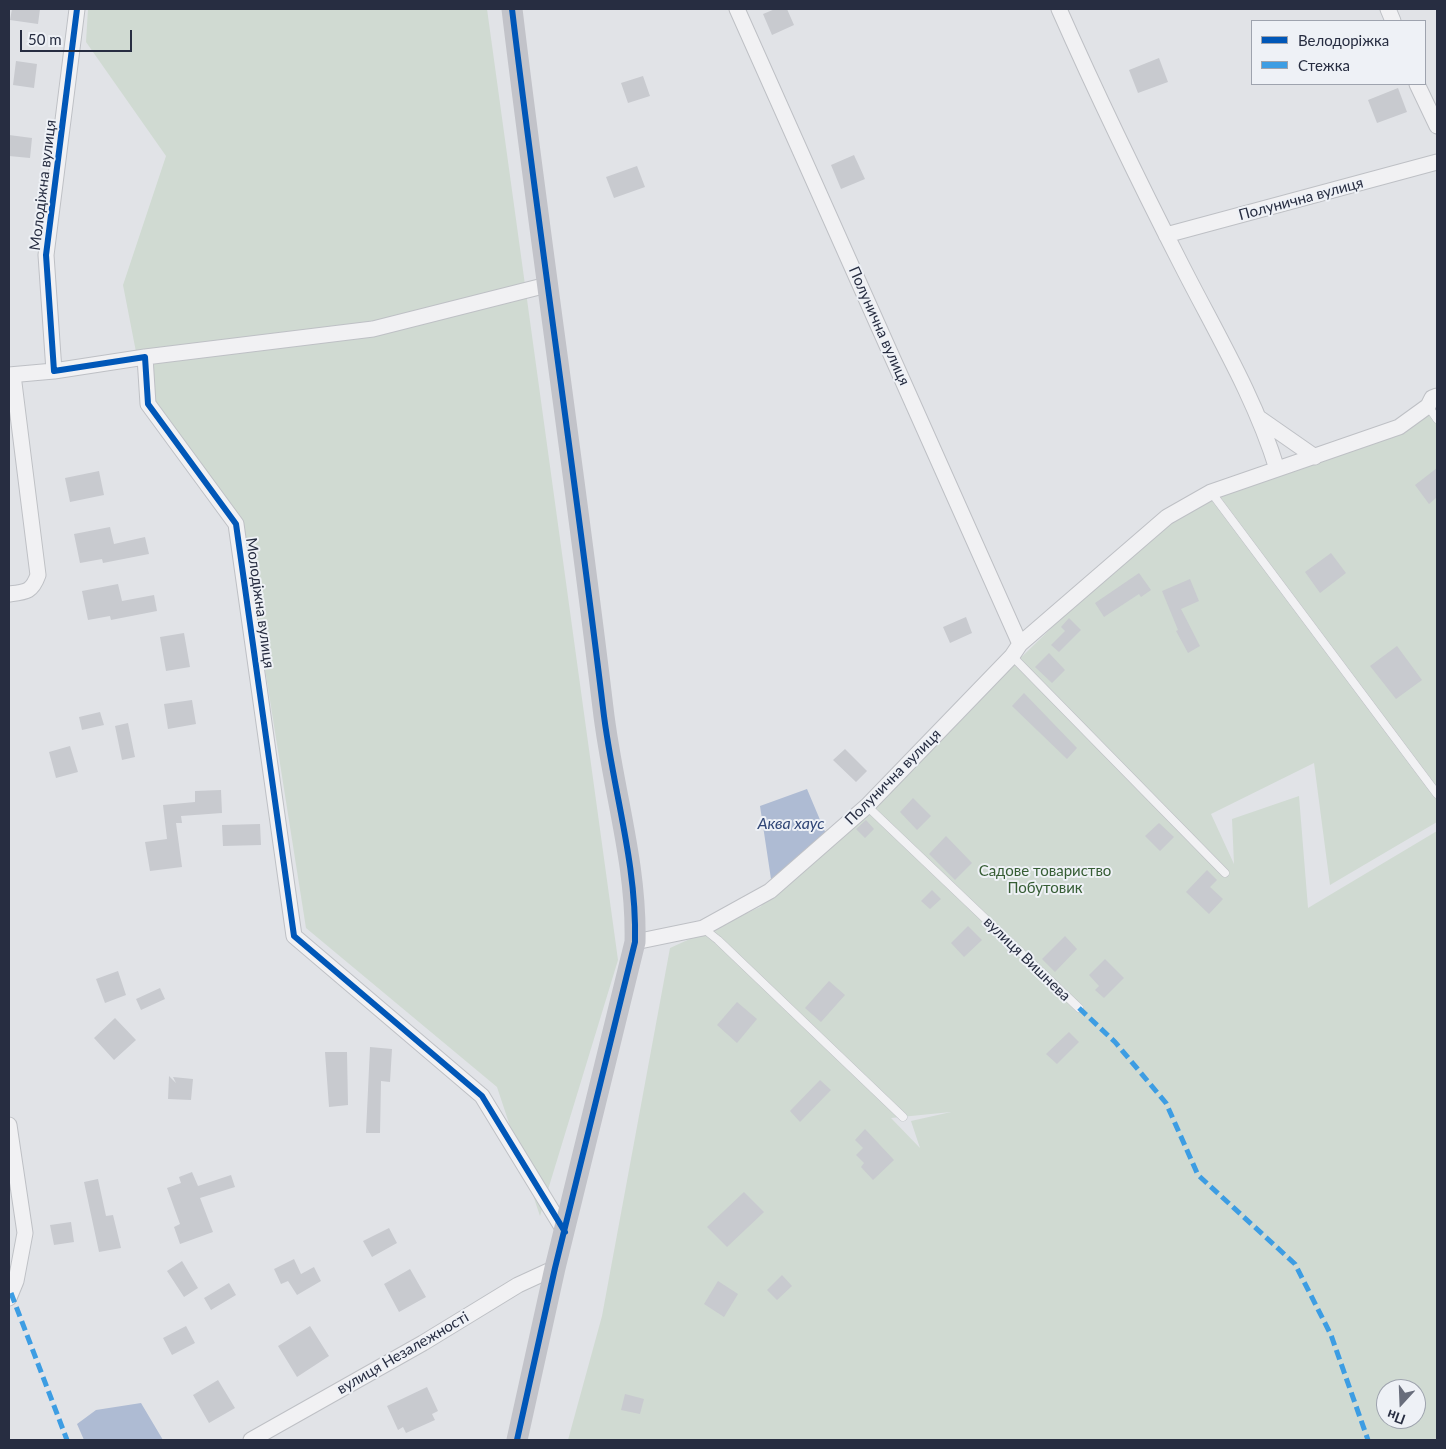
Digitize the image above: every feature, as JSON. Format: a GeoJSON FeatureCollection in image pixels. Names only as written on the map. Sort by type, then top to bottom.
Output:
{"type":"FeatureCollection","features":[{"type":"Feature","properties":{"kind":"main road"},"geometry":{"type":"LineString","coordinates":[[512,9],[604,722],[629,850],[636,921],[635,942],[555,1268],[517,1440]]}},
{"type":"Feature","properties":{"kind":"street","name":"Молодіжна вулиця"},"geometry":{"type":"LineString","coordinates":[[54,371],[46,255],[77,9]]}},
{"type":"Feature","properties":{"kind":"street","name":"Полунична вулиця"},"geometry":{"type":"LineString","coordinates":[[737,9],[1016,650]]}},
{"type":"Feature","properties":{"kind":"street"},"geometry":{"type":"LineString","coordinates":[[1059,9],[1166,235],[1259,418],[1277,469]]}},
{"type":"Feature","properties":{"kind":"street"},"geometry":{"type":"LineString","coordinates":[[1417,85],[1437,126]]}},
{"type":"Feature","properties":{"kind":"street","name":"Полунична вулиця"},"geometry":{"type":"LineString","coordinates":[[1166,235],[1437,162]]}},
{"type":"Feature","properties":{"kind":"street"},"geometry":{"type":"LineString","coordinates":[[9,594],[26,592],[34,586],[38,574],[11,375],[373,329],[547,285]]}},
{"type":"Feature","properties":{"kind":"street","name":"Молодіжна вулиця"},"geometry":{"type":"LineString","coordinates":[[144,357],[148,404],[236,524],[294,936],[482,1096],[565,1232]]}},
{"type":"Feature","properties":{"kind":"street","name":"Полунична вулиця"},"geometry":{"type":"LineString","coordinates":[[635,942],[703,928],[770,891],[867,806],[1016,650],[1167,517],[1211,492],[1400,426],[1433,401]]}},
{"type":"Feature","properties":{"kind":"street"},"geometry":{"type":"LineString","coordinates":[[1259,418],[1315,457]]}},
{"type":"Feature","properties":{"kind":"street"},"geometry":{"type":"LineString","coordinates":[[9,1125],[25,1233],[16,1281],[9,1298]]}},
{"type":"Feature","properties":{"kind":"street","name":"вулиця Незалежності"},"geometry":{"type":"LineString","coordinates":[[251,1440],[423,1343],[518,1285],[555,1268]]}},
{"type":"Feature","properties":{"kind":"lane"},"geometry":{"type":"LineString","coordinates":[[1433,401],[1437,419]]}},
{"type":"Feature","properties":{"kind":"lane"},"geometry":{"type":"LineString","coordinates":[[1211,492],[1437,794]]}},
{"type":"Feature","properties":{"kind":"lane"},"geometry":{"type":"LineString","coordinates":[[1016,650],[1225,873]]}},
{"type":"Feature","properties":{"kind":"lane","name":"вулиця Вишнева"},"geometry":{"type":"LineString","coordinates":[[867,806],[1079,1008]]}},
{"type":"Feature","properties":{"kind":"lane"},"geometry":{"type":"LineString","coordinates":[[703,928],[718,940],[903,1117]]}},
{"type":"Feature","properties":{"kind":"green space"},"geometry":{"type":"Polygon","coordinates":[[[88,9],[487,9],[618,960],[540,1216],[497,1087],[306,928],[241,517],[143,388],[123,285],[166,156],[86,42],[88,9]]]}},
{"type":"Feature","properties":{"kind":"green space","name":"Садове товариство Побутовик"},"geometry":{"type":"Polygon","coordinates":[[[1437,410],[1437,822],[1330,885],[1314,763],[1211,814],[1234,864],[1232,819],[1299,796],[1308,908],[1437,831],[1437,1440],[568,1440],[602,1316],[670,948],[760,907],[955,722],[1122,559],[1193,506],[1345,450],[1437,410]],[[951,1112],[891,1118],[920,1148],[911,1121],[951,1112]]]}},
{"type":"Feature","properties":{"kind":"water","name":"Аква хаус"},"geometry":{"type":"Polygon","coordinates":[[[807,789],[826,834],[771,879],[760,806],[807,789]]]}},
{"type":"Feature","properties":{"kind":"water"},"geometry":{"type":"Polygon","coordinates":[[[141,1403],[163,1440],[84,1440],[77,1424],[96,1410],[141,1403]]]}},
{"type":"Feature","properties":{"kind":"building"},"geometry":{"type":"Polygon","coordinates":[[[12,9],[40,9],[38,24],[10,20],[12,9]]]}},
{"type":"Feature","properties":{"kind":"building"},"geometry":{"type":"Polygon","coordinates":[[[775,9],[787,9],[794,25],[772,35],[763,14],[775,9]]]}},
{"type":"Feature","properties":{"kind":"building"},"geometry":{"type":"Polygon","coordinates":[[[1159,58],[1168,82],[1138,93],[1129,70],[1159,58]]]}},
{"type":"Feature","properties":{"kind":"building"},"geometry":{"type":"Polygon","coordinates":[[[16,61],[37,64],[34,88],[13,85],[16,61]]]}},
{"type":"Feature","properties":{"kind":"building"},"geometry":{"type":"Polygon","coordinates":[[[643,76],[650,96],[628,103],[621,83],[643,76]]]}},
{"type":"Feature","properties":{"kind":"building"},"geometry":{"type":"Polygon","coordinates":[[[1398,88],[1407,112],[1377,123],[1368,100],[1398,88]]]}},
{"type":"Feature","properties":{"kind":"building"},"geometry":{"type":"Polygon","coordinates":[[[9,135],[32,138],[30,158],[9,156],[9,135]]]}},
{"type":"Feature","properties":{"kind":"building"},"geometry":{"type":"Polygon","coordinates":[[[854,155],[865,179],[841,189],[831,165],[854,155]]]}},
{"type":"Feature","properties":{"kind":"building"},"geometry":{"type":"Polygon","coordinates":[[[637,166],[645,187],[614,198],[606,177],[637,166]]]}},
{"type":"Feature","properties":{"kind":"building"},"geometry":{"type":"Polygon","coordinates":[[[1437,468],[1437,497],[1429,504],[1415,485],[1437,468]]]}},
{"type":"Feature","properties":{"kind":"building"},"geometry":{"type":"Polygon","coordinates":[[[99,471],[104,495],[70,502],[65,478],[99,471]]]}},
{"type":"Feature","properties":{"kind":"building"},"geometry":{"type":"Polygon","coordinates":[[[110,527],[114,544],[145,537],[149,554],[103,563],[102,559],[80,563],[74,534],[110,527]]]}},
{"type":"Feature","properties":{"kind":"building"},"geometry":{"type":"Polygon","coordinates":[[[1331,553],[1346,573],[1320,593],[1305,572],[1331,553]]]}},
{"type":"Feature","properties":{"kind":"building"},"geometry":{"type":"Polygon","coordinates":[[[1139,573],[1151,590],[1141,597],[1139,594],[1104,617],[1095,603],[1139,573]]]}},
{"type":"Feature","properties":{"kind":"building"},"geometry":{"type":"Polygon","coordinates":[[[1190,579],[1199,601],[1181,609],[1200,646],[1188,653],[1176,631],[1178,630],[1162,591],[1190,579]]]}},
{"type":"Feature","properties":{"kind":"building"},"geometry":{"type":"Polygon","coordinates":[[[118,584],[122,601],[154,595],[157,611],[111,620],[110,616],[88,620],[82,591],[118,584]]]}},
{"type":"Feature","properties":{"kind":"building"},"geometry":{"type":"Polygon","coordinates":[[[966,617],[972,633],[950,643],[943,627],[966,617]]]}},
{"type":"Feature","properties":{"kind":"building"},"geometry":{"type":"Polygon","coordinates":[[[1069,618],[1081,630],[1059,652],[1051,645],[1065,631],[1061,627],[1069,618]]]}},
{"type":"Feature","properties":{"kind":"building"},"geometry":{"type":"Polygon","coordinates":[[[184,633],[190,667],[166,671],[160,637],[184,633]]]}},
{"type":"Feature","properties":{"kind":"building"},"geometry":{"type":"Polygon","coordinates":[[[1397,646],[1422,680],[1396,699],[1370,666],[1397,646]]]}},
{"type":"Feature","properties":{"kind":"building"},"geometry":{"type":"Polygon","coordinates":[[[1049,653],[1065,670],[1052,683],[1035,667],[1049,653]]]}},
{"type":"Feature","properties":{"kind":"building"},"geometry":{"type":"Polygon","coordinates":[[[1024,693],[1077,748],[1067,759],[1012,706],[1024,693]]]}},
{"type":"Feature","properties":{"kind":"building"},"geometry":{"type":"Polygon","coordinates":[[[192,700],[196,724],[168,729],[164,704],[192,700]]]}},
{"type":"Feature","properties":{"kind":"building"},"geometry":{"type":"Polygon","coordinates":[[[100,712],[104,725],[82,730],[79,717],[100,712]]]}},
{"type":"Feature","properties":{"kind":"building"},"geometry":{"type":"Polygon","coordinates":[[[128,723],[135,757],[122,760],[115,726],[128,723]]]}},
{"type":"Feature","properties":{"kind":"building"},"geometry":{"type":"Polygon","coordinates":[[[70,746],[78,772],[56,778],[49,752],[70,746]]]}},
{"type":"Feature","properties":{"kind":"building"},"geometry":{"type":"Polygon","coordinates":[[[845,749],[867,771],[856,782],[833,760],[845,749]]]}},
{"type":"Feature","properties":{"kind":"building"},"geometry":{"type":"Polygon","coordinates":[[[221,790],[222,813],[181,816],[182,823],[176,823],[182,867],[150,871],[145,842],[167,839],[163,805],[195,802],[195,791],[221,790]]]}},
{"type":"Feature","properties":{"kind":"building"},"geometry":{"type":"Polygon","coordinates":[[[913,798],[931,816],[917,830],[900,812],[913,798]]]}},
{"type":"Feature","properties":{"kind":"building"},"geometry":{"type":"Polygon","coordinates":[[[866,820],[874,829],[865,838],[856,829],[866,820]]]}},
{"type":"Feature","properties":{"kind":"building"},"geometry":{"type":"Polygon","coordinates":[[[1159,823],[1174,837],[1160,851],[1145,836],[1159,823]]]}},
{"type":"Feature","properties":{"kind":"building"},"geometry":{"type":"Polygon","coordinates":[[[260,824],[261,845],[223,846],[222,825],[260,824]]]}},
{"type":"Feature","properties":{"kind":"building"},"geometry":{"type":"Polygon","coordinates":[[[946,836],[972,863],[955,880],[929,854],[946,836]]]}},
{"type":"Feature","properties":{"kind":"building"},"geometry":{"type":"Polygon","coordinates":[[[1207,870],[1217,880],[1210,887],[1223,899],[1209,914],[1186,892],[1207,870]]]}},
{"type":"Feature","properties":{"kind":"building"},"geometry":{"type":"Polygon","coordinates":[[[932,890],[941,899],[930,909],[921,901],[932,890]]]}},
{"type":"Feature","properties":{"kind":"building"},"geometry":{"type":"Polygon","coordinates":[[[968,926],[982,940],[964,957],[951,943],[968,926]]]}},
{"type":"Feature","properties":{"kind":"building"},"geometry":{"type":"Polygon","coordinates":[[[1065,936],[1077,949],[1055,972],[1042,959],[1065,936]]]}},
{"type":"Feature","properties":{"kind":"building"},"geometry":{"type":"Polygon","coordinates":[[[1105,959],[1124,978],[1104,998],[1095,990],[1099,986],[1089,975],[1105,959]]]}},
{"type":"Feature","properties":{"kind":"building"},"geometry":{"type":"Polygon","coordinates":[[[118,971],[126,995],[105,1003],[96,979],[118,971]]]}},
{"type":"Feature","properties":{"kind":"building"},"geometry":{"type":"Polygon","coordinates":[[[829,981],[845,995],[821,1022],[805,1008],[829,981]]]}},
{"type":"Feature","properties":{"kind":"building"},"geometry":{"type":"Polygon","coordinates":[[[160,988],[165,999],[141,1010],[136,999],[160,988]]]}},
{"type":"Feature","properties":{"kind":"building"},"geometry":{"type":"Polygon","coordinates":[[[737,1002],[757,1019],[737,1043],[717,1025],[737,1002]]]}},
{"type":"Feature","properties":{"kind":"building"},"geometry":{"type":"Polygon","coordinates":[[[115,1018],[136,1040],[114,1060],[94,1038],[115,1018]]]}},
{"type":"Feature","properties":{"kind":"building"},"geometry":{"type":"Polygon","coordinates":[[[1069,1032],[1079,1042],[1057,1064],[1046,1054],[1069,1032]]]}},
{"type":"Feature","properties":{"kind":"building"},"geometry":{"type":"Polygon","coordinates":[[[370,1047],[392,1049],[390,1082],[381,1081],[380,1133],[366,1133],[370,1047]]]}},
{"type":"Feature","properties":{"kind":"building"},"geometry":{"type":"Polygon","coordinates":[[[325,1052],[347,1052],[348,1105],[329,1107],[325,1052]]]}},
{"type":"Feature","properties":{"kind":"building"},"geometry":{"type":"Polygon","coordinates":[[[169,1076],[176,1083],[173,1077],[193,1079],[191,1100],[168,1099],[169,1076]]]}},
{"type":"Feature","properties":{"kind":"building"},"geometry":{"type":"Polygon","coordinates":[[[820,1080],[831,1090],[800,1122],[790,1111],[820,1080]]]}},
{"type":"Feature","properties":{"kind":"building"},"geometry":{"type":"Polygon","coordinates":[[[865,1129],[894,1160],[873,1180],[861,1167],[864,1163],[856,1155],[863,1148],[855,1140],[865,1129]]]}},
{"type":"Feature","properties":{"kind":"building"},"geometry":{"type":"Polygon","coordinates":[[[192,1172],[198,1186],[231,1175],[235,1187],[200,1198],[213,1232],[180,1244],[174,1227],[180,1224],[167,1188],[181,1183],[179,1177],[192,1172]]]}},
{"type":"Feature","properties":{"kind":"building"},"geometry":{"type":"Polygon","coordinates":[[[98,1179],[106,1216],[113,1215],[121,1248],[99,1252],[84,1182],[98,1179]]]}},
{"type":"Feature","properties":{"kind":"building"},"geometry":{"type":"Polygon","coordinates":[[[744,1192],[764,1212],[727,1247],[707,1227],[744,1192]]]}},
{"type":"Feature","properties":{"kind":"building"},"geometry":{"type":"Polygon","coordinates":[[[71,1222],[74,1242],[54,1245],[50,1225],[71,1222]]]}},
{"type":"Feature","properties":{"kind":"building"},"geometry":{"type":"Polygon","coordinates":[[[389,1228],[397,1243],[372,1257],[363,1241],[389,1228]]]}},
{"type":"Feature","properties":{"kind":"building"},"geometry":{"type":"Polygon","coordinates":[[[294,1259],[301,1274],[314,1267],[321,1281],[297,1295],[288,1281],[281,1284],[274,1269],[294,1259]]]}},
{"type":"Feature","properties":{"kind":"building"},"geometry":{"type":"Polygon","coordinates":[[[182,1261],[198,1288],[184,1297],[167,1271],[182,1261]]]}},
{"type":"Feature","properties":{"kind":"building"},"geometry":{"type":"Polygon","coordinates":[[[410,1269],[426,1297],[399,1312],[384,1284],[410,1269]]]}},
{"type":"Feature","properties":{"kind":"building"},"geometry":{"type":"Polygon","coordinates":[[[782,1275],[792,1286],[777,1300],[767,1290],[782,1275]]]}},
{"type":"Feature","properties":{"kind":"building"},"geometry":{"type":"Polygon","coordinates":[[[718,1281],[738,1294],[724,1317],[704,1304],[718,1281]]]}},
{"type":"Feature","properties":{"kind":"building"},"geometry":{"type":"Polygon","coordinates":[[[229,1283],[236,1295],[211,1310],[204,1298],[229,1283]]]}},
{"type":"Feature","properties":{"kind":"building"},"geometry":{"type":"Polygon","coordinates":[[[186,1326],[195,1343],[172,1355],[163,1338],[186,1326]]]}},
{"type":"Feature","properties":{"kind":"building"},"geometry":{"type":"Polygon","coordinates":[[[310,1326],[329,1356],[297,1377],[278,1346],[310,1326]]]}},
{"type":"Feature","properties":{"kind":"building"},"geometry":{"type":"Polygon","coordinates":[[[218,1380],[235,1408],[209,1423],[193,1395],[218,1380]]]}},
{"type":"Feature","properties":{"kind":"building"},"geometry":{"type":"Polygon","coordinates":[[[427,1387],[438,1411],[432,1414],[435,1420],[406,1433],[403,1427],[398,1430],[387,1406],[427,1387]]]}},
{"type":"Feature","properties":{"kind":"building"},"geometry":{"type":"Polygon","coordinates":[[[625,1394],[644,1399],[640,1414],[621,1410],[625,1394]]]}},
{"type":"Feature","properties":{"kind":"marked path"},"geometry":{"type":"LineString","coordinates":[[1079,1008],[1115,1042],[1166,1103],[1198,1175],[1295,1264],[1331,1335],[1368,1440]]}},
{"type":"Feature","properties":{"kind":"marked path"},"geometry":{"type":"LineString","coordinates":[[11,1293],[67,1440]]}},
{"type":"Feature","properties":{"kind":"cycle path"},"geometry":{"type":"LineString","coordinates":[[77,9],[46,255],[54,371],[145,357],[148,404],[236,524],[294,936],[482,1096],[565,1232]]}},
{"type":"Feature","properties":{"kind":"cycle path"},"geometry":{"type":"LineString","coordinates":[[512,9],[607,737],[628,854],[635,912],[635,942],[555,1268],[517,1440]]}}]}
